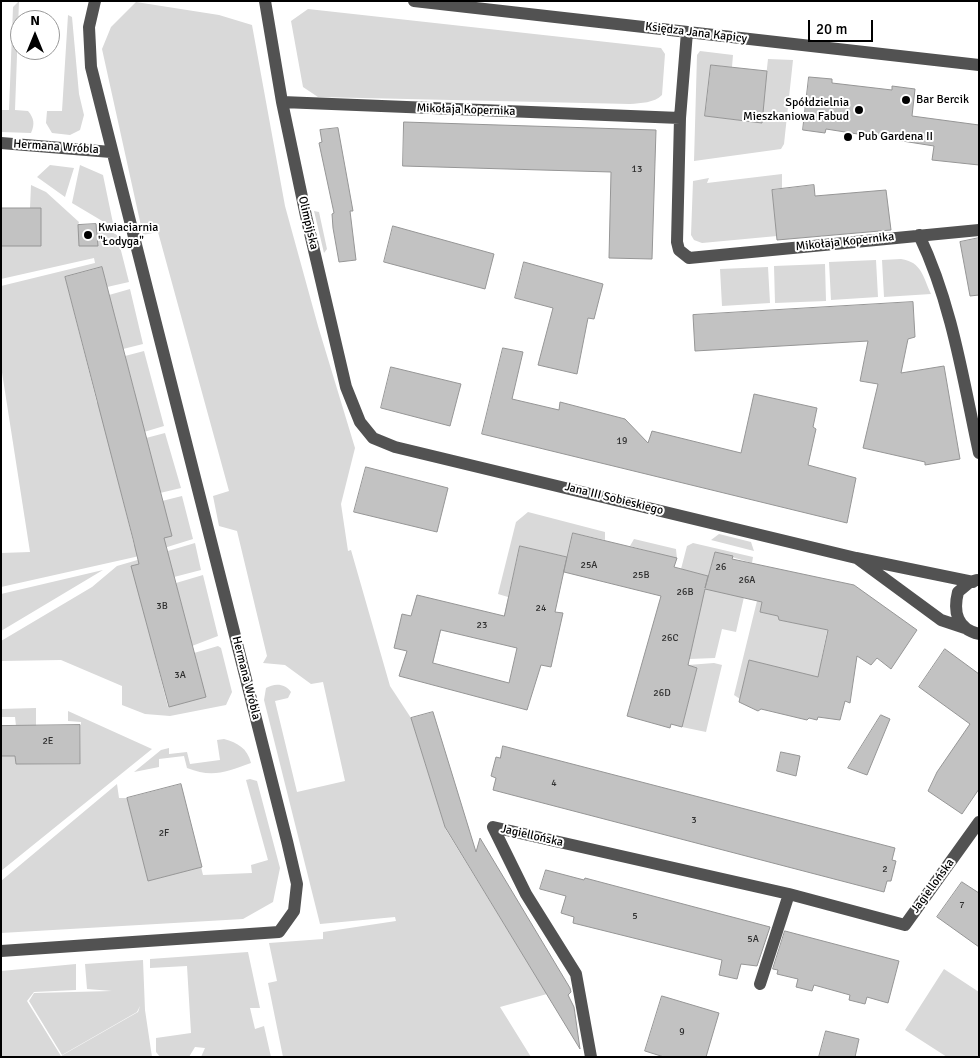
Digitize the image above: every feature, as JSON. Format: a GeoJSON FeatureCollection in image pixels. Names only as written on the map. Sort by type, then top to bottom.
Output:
{"type":"FeatureCollection","features":[{"type":"Feature","properties":{"kind":"street","name":"Hermana Wróbla"},"geometry":{"type":"LineString","coordinates":[[1,951],[279,932],[294,911],[297,884],[288,840],[111,152],[91,67],[90,28],[95,1]]}},
{"type":"Feature","properties":{"kind":"street","name":"Olimpijska"},"geometry":{"type":"LineString","coordinates":[[265,1],[282,102],[346,387],[360,422],[373,438]]}},
{"type":"Feature","properties":{"kind":"street","name":"Księdza Jana Kapicy"},"geometry":{"type":"LineString","coordinates":[[414,1],[979,65]]}},
{"type":"Feature","properties":{"kind":"street","name":"Mikołaja Kopernika"},"geometry":{"type":"LineString","coordinates":[[688,32],[680,118],[677,242],[679,250],[689,258],[919,235]]}},
{"type":"Feature","properties":{"kind":"street","name":"Mikołaja Kopernika"},"geometry":{"type":"LineString","coordinates":[[282,102],[680,118]]}},
{"type":"Feature","properties":{"kind":"street","name":"Hermana Wróbla"},"geometry":{"type":"LineString","coordinates":[[1,143],[111,152]]}},
{"type":"Feature","properties":{"kind":"street"},"geometry":{"type":"LineString","coordinates":[[979,230],[919,235],[931,260],[947,306],[979,453]]}},
{"type":"Feature","properties":{"kind":"street","name":"Jana III Sobieskiego"},"geometry":{"type":"LineString","coordinates":[[373,438],[396,446],[856,558],[976,581]]}},
{"type":"Feature","properties":{"kind":"street","name":"Jana III Sobieskiego"},"geometry":{"type":"LineString","coordinates":[[856,558],[942,620],[979,634]]}},
{"type":"Feature","properties":{"kind":"street"},"geometry":{"type":"LineString","coordinates":[[965,628],[958,621],[955,611],[958,592],[976,581]]}},
{"type":"Feature","properties":{"kind":"street","name":"Jagiellońska"},"geometry":{"type":"LineString","coordinates":[[591,1057],[576,974],[526,894],[493,827],[789,894],[905,925],[979,822]]}},
{"type":"Feature","properties":{"kind":"street"},"geometry":{"type":"LineString","coordinates":[[760,984],[789,894]]}},
{"type":"Feature","properties":{"kind":"shaded area"},"geometry":{"type":"Polygon","coordinates":[[[19,1],[19,10],[13,10],[13,7],[19,1]]]}},
{"type":"Feature","properties":{"kind":"shaded area"},"geometry":{"type":"Polygon","coordinates":[[[136,2],[219,15],[252,25],[285,206],[318,326],[355,448],[341,504],[348,551],[351,550],[390,686],[411,718],[446,830],[547,994],[500,1007],[531,1057],[283,1057],[268,983],[277,981],[269,943],[323,939],[323,932],[396,921],[395,917],[320,924],[264,700],[266,688],[272,685],[279,685],[286,687],[291,692],[288,698],[275,701],[297,792],[345,781],[323,682],[311,684],[285,665],[263,663],[267,656],[237,531],[219,526],[213,496],[229,491],[158,232],[143,235],[102,49],[111,27],[136,2]]]}},
{"type":"Feature","properties":{"kind":"shaded area"},"geometry":{"type":"Polygon","coordinates":[[[308,9],[661,48],[665,54],[662,95],[651,101],[630,104],[318,97],[303,87],[291,21],[308,9]]]}},
{"type":"Feature","properties":{"kind":"shaded area"},"geometry":{"type":"Polygon","coordinates":[[[68,15],[72,17],[79,94],[84,115],[80,130],[70,135],[52,133],[46,123],[47,111],[62,111],[68,15]]]}},
{"type":"Feature","properties":{"kind":"shaded area"},"geometry":{"type":"Polygon","coordinates":[[[700,51],[733,55],[732,67],[711,65],[705,116],[761,123],[768,59],[793,60],[784,144],[781,149],[694,161],[697,55],[700,51]]]}},
{"type":"Feature","properties":{"kind":"shaded area"},"geometry":{"type":"Polygon","coordinates":[[[11,60],[17,60],[15,110],[28,111],[33,119],[31,133],[1,132],[1,110],[9,110],[11,60]]]}},
{"type":"Feature","properties":{"kind":"shaded area"},"geometry":{"type":"Polygon","coordinates":[[[50,165],[74,168],[65,197],[37,177],[50,165]]]}},
{"type":"Feature","properties":{"kind":"shaded area"},"geometry":{"type":"Polygon","coordinates":[[[80,165],[103,175],[114,228],[72,203],[80,165]]]}},
{"type":"Feature","properties":{"kind":"shaded area"},"geometry":{"type":"Polygon","coordinates":[[[782,174],[782,188],[772,189],[777,236],[702,243],[694,240],[691,235],[693,181],[709,178],[707,183],[782,174]]]}},
{"type":"Feature","properties":{"kind":"shaded area"},"geometry":{"type":"Polygon","coordinates":[[[31,185],[46,192],[79,222],[78,225],[98,245],[96,224],[117,235],[129,282],[107,287],[102,267],[65,277],[97,403],[135,393],[125,356],[144,351],[164,426],[144,432],[103,421],[134,545],[162,501],[182,496],[193,539],[135,557],[1,587],[1,553],[30,552],[1,366],[1,286],[95,263],[94,258],[1,279],[1,246],[41,246],[41,208],[30,208],[31,185]]]}},
{"type":"Feature","properties":{"kind":"shaded area"},"geometry":{"type":"Polygon","coordinates":[[[314,211],[319,212],[327,249],[324,253],[314,211]]]}},
{"type":"Feature","properties":{"kind":"shaded area"},"geometry":{"type":"Polygon","coordinates":[[[901,259],[918,267],[924,276],[931,294],[884,297],[882,260],[901,259]]]}},
{"type":"Feature","properties":{"kind":"shaded area"},"geometry":{"type":"Polygon","coordinates":[[[876,260],[878,297],[831,300],[829,262],[876,260]]]}},
{"type":"Feature","properties":{"kind":"shaded area"},"geometry":{"type":"Polygon","coordinates":[[[825,264],[826,301],[775,303],[774,266],[825,264]]]}},
{"type":"Feature","properties":{"kind":"shaded area"},"geometry":{"type":"Polygon","coordinates":[[[768,267],[770,303],[722,306],[720,269],[768,267]]]}},
{"type":"Feature","properties":{"kind":"shaded area"},"geometry":{"type":"Polygon","coordinates":[[[130,289],[143,344],[123,349],[109,295],[130,289]]]}},
{"type":"Feature","properties":{"kind":"shaded area"},"geometry":{"type":"Polygon","coordinates":[[[165,433],[181,488],[160,493],[146,438],[165,433]]]}},
{"type":"Feature","properties":{"kind":"shaded area"},"geometry":{"type":"Polygon","coordinates":[[[528,512],[605,532],[605,540],[573,533],[568,557],[520,546],[508,597],[498,594],[516,522],[528,512]]]}},
{"type":"Feature","properties":{"kind":"shaded area"},"geometry":{"type":"Polygon","coordinates":[[[719,534],[751,542],[754,551],[711,540],[719,534]]]}},
{"type":"Feature","properties":{"kind":"shaded area"},"geometry":{"type":"Polygon","coordinates":[[[634,539],[676,549],[677,559],[630,546],[634,539]]]}},
{"type":"Feature","properties":{"kind":"shaded area"},"geometry":{"type":"Polygon","coordinates":[[[195,543],[201,570],[174,577],[168,556],[132,566],[168,707],[205,697],[194,653],[218,646],[221,648],[232,692],[226,705],[170,716],[145,714],[122,705],[122,686],[61,660],[1,661],[1,641],[92,587],[117,566],[195,543]]]}},
{"type":"Feature","properties":{"kind":"shaded area"},"geometry":{"type":"Polygon","coordinates":[[[693,543],[753,557],[752,563],[715,552],[708,576],[681,569],[687,546],[693,543]]]}},
{"type":"Feature","properties":{"kind":"shaded area"},"geometry":{"type":"Polygon","coordinates":[[[103,570],[1,631],[1,594],[103,570]]]}},
{"type":"Feature","properties":{"kind":"shaded area"},"geometry":{"type":"Polygon","coordinates":[[[203,575],[218,636],[192,646],[176,583],[203,575]]]}},
{"type":"Feature","properties":{"kind":"shaded area"},"geometry":{"type":"Polygon","coordinates":[[[705,588],[744,597],[736,632],[722,629],[715,658],[689,659],[705,588]]]}},
{"type":"Feature","properties":{"kind":"shaded area"},"geometry":{"type":"Polygon","coordinates":[[[757,601],[762,602],[760,612],[778,616],[779,620],[809,626],[828,626],[821,661],[825,679],[749,660],[740,699],[734,695],[757,601]]]}},
{"type":"Feature","properties":{"kind":"shaded area"},"geometry":{"type":"Polygon","coordinates":[[[714,663],[722,665],[706,732],[682,727],[697,668],[688,665],[714,663]]]}},
{"type":"Feature","properties":{"kind":"shaded area"},"geometry":{"type":"Polygon","coordinates":[[[36,708],[36,726],[16,726],[15,717],[1,717],[1,709],[36,708]]]}},
{"type":"Feature","properties":{"kind":"shaded area"},"geometry":{"type":"Polygon","coordinates":[[[68,711],[152,749],[1,871],[1,756],[15,756],[16,764],[80,765],[81,722],[68,721],[68,711]]]}},
{"type":"Feature","properties":{"kind":"shaded area"},"geometry":{"type":"Polygon","coordinates":[[[224,739],[234,742],[241,747],[247,753],[251,763],[219,773],[204,773],[187,768],[184,756],[159,759],[159,767],[134,772],[161,750],[169,748],[169,754],[187,752],[190,764],[220,760],[217,740],[224,739]]]}},
{"type":"Feature","properties":{"kind":"shaded area"},"geometry":{"type":"Polygon","coordinates":[[[246,780],[257,781],[280,868],[273,902],[243,919],[1,933],[1,881],[117,784],[119,798],[127,798],[148,881],[201,867],[203,875],[252,873],[251,865],[268,860],[246,780]]]}},
{"type":"Feature","properties":{"kind":"shaded area"},"geometry":{"type":"Polygon","coordinates":[[[248,952],[260,1008],[250,1008],[255,1029],[264,1026],[271,1057],[201,1057],[205,1048],[195,1047],[189,1057],[160,1057],[156,1052],[156,1038],[191,1033],[187,966],[150,968],[150,959],[248,952]]]}},
{"type":"Feature","properties":{"kind":"shaded area"},"geometry":{"type":"Polygon","coordinates":[[[143,960],[145,1010],[152,1057],[1,1057],[1,971],[76,964],[76,990],[34,992],[27,1001],[61,1056],[138,1012],[140,1006],[137,1012],[62,1055],[29,1001],[34,993],[112,991],[87,989],[85,964],[143,960]]]}},
{"type":"Feature","properties":{"kind":"shaded area"},"geometry":{"type":"Polygon","coordinates":[[[944,969],[979,992],[979,1057],[947,1057],[905,1030],[944,969]]]}},
{"type":"Feature","properties":{"kind":"building"},"geometry":{"type":"Polygon","coordinates":[[[711,65],[767,71],[762,123],[705,116],[711,65]]]}},
{"type":"Feature","properties":{"kind":"building","name":"Spółdzielnia Mieszkaniowa Fabud"},"geometry":{"type":"Polygon","coordinates":[[[809,77],[832,79],[832,83],[892,90],[892,86],[915,89],[912,116],[979,125],[979,165],[932,160],[934,146],[826,129],[825,133],[803,130],[809,77]]]}},
{"type":"Feature","properties":{"kind":"building"},"geometry":{"type":"Polygon","coordinates":[[[404,122],[656,130],[652,259],[609,258],[611,172],[403,166],[404,122]]]}},
{"type":"Feature","properties":{"kind":"building"},"geometry":{"type":"Polygon","coordinates":[[[338,128],[353,211],[350,211],[356,260],[339,262],[333,228],[332,214],[334,213],[319,143],[322,142],[320,130],[338,128]]]}},
{"type":"Feature","properties":{"kind":"building"},"geometry":{"type":"Polygon","coordinates":[[[814,185],[815,196],[886,190],[891,230],[777,240],[772,190],[814,185]]]}},
{"type":"Feature","properties":{"kind":"building"},"geometry":{"type":"Polygon","coordinates":[[[1,208],[41,208],[41,246],[1,246],[1,208]]]}},
{"type":"Feature","properties":{"kind":"building","name":"Kwiaciarnia \"Łodyga\""},"geometry":{"type":"Polygon","coordinates":[[[96,224],[98,246],[79,246],[78,225],[96,224]]]}},
{"type":"Feature","properties":{"kind":"building"},"geometry":{"type":"Polygon","coordinates":[[[393,226],[494,254],[485,289],[384,262],[393,226]]]}},
{"type":"Feature","properties":{"kind":"building"},"geometry":{"type":"Polygon","coordinates":[[[979,238],[979,295],[970,296],[960,242],[979,238]]]}},
{"type":"Feature","properties":{"kind":"building"},"geometry":{"type":"Polygon","coordinates":[[[524,262],[603,284],[594,319],[588,318],[577,374],[538,365],[553,308],[515,298],[524,262]]]}},
{"type":"Feature","properties":{"kind":"building"},"geometry":{"type":"Polygon","coordinates":[[[102,267],[172,536],[164,538],[206,697],[169,707],[131,566],[139,564],[133,539],[65,277],[102,267]]]}},
{"type":"Feature","properties":{"kind":"building"},"geometry":{"type":"Polygon","coordinates":[[[913,302],[915,337],[908,339],[901,373],[944,366],[960,459],[925,465],[925,462],[863,448],[878,384],[860,381],[868,341],[695,351],[693,315],[913,302]]]}},
{"type":"Feature","properties":{"kind":"building"},"geometry":{"type":"Polygon","coordinates":[[[503,348],[523,352],[512,399],[559,410],[560,402],[625,419],[648,443],[652,431],[741,453],[754,394],[817,408],[813,427],[816,429],[808,465],[856,478],[847,523],[482,434],[503,348]]]}},
{"type":"Feature","properties":{"kind":"building"},"geometry":{"type":"Polygon","coordinates":[[[391,367],[461,384],[450,426],[381,408],[391,367]]]}},
{"type":"Feature","properties":{"kind":"building"},"geometry":{"type":"Polygon","coordinates":[[[366,467],[448,488],[437,532],[354,512],[366,467]]]}},
{"type":"Feature","properties":{"kind":"building"},"geometry":{"type":"Polygon","coordinates":[[[573,533],[677,558],[674,567],[708,576],[705,588],[715,552],[733,556],[732,559],[854,585],[917,630],[891,669],[877,658],[871,665],[857,656],[850,703],[845,701],[840,720],[818,717],[817,720],[809,718],[807,720],[761,709],[758,711],[739,702],[749,660],[818,677],[828,630],[779,620],[778,616],[760,612],[762,602],[705,589],[688,665],[697,668],[682,727],[671,724],[670,728],[627,716],[661,596],[564,572],[573,533]]]}},
{"type":"Feature","properties":{"kind":"building"},"geometry":{"type":"Polygon","coordinates":[[[520,546],[567,557],[555,612],[563,613],[551,667],[541,665],[527,710],[399,676],[407,651],[394,648],[402,614],[411,616],[417,595],[504,616],[520,546]],[[441,630],[433,663],[509,683],[517,648],[441,630]]]}},
{"type":"Feature","properties":{"kind":"building"},"geometry":{"type":"Polygon","coordinates":[[[945,649],[979,674],[979,789],[962,814],[928,791],[937,772],[970,724],[919,687],[945,649]]]}},
{"type":"Feature","properties":{"kind":"building"},"geometry":{"type":"Polygon","coordinates":[[[433,712],[476,852],[480,838],[570,988],[571,992],[568,995],[574,1007],[580,1049],[445,827],[411,718],[433,712]]]}},
{"type":"Feature","properties":{"kind":"building"},"geometry":{"type":"Polygon","coordinates":[[[881,715],[890,719],[867,775],[848,768],[881,715]]]}},
{"type":"Feature","properties":{"kind":"building"},"geometry":{"type":"Polygon","coordinates":[[[80,725],[80,764],[16,764],[15,756],[1,756],[1,726],[80,725]]]}},
{"type":"Feature","properties":{"kind":"building"},"geometry":{"type":"Polygon","coordinates":[[[503,746],[895,848],[892,860],[896,861],[891,881],[887,881],[884,892],[493,790],[496,778],[491,776],[496,757],[500,758],[503,746]]]}},
{"type":"Feature","properties":{"kind":"building"},"geometry":{"type":"Polygon","coordinates":[[[781,752],[800,756],[796,776],[777,771],[781,752]]]}},
{"type":"Feature","properties":{"kind":"building"},"geometry":{"type":"Polygon","coordinates":[[[181,784],[202,867],[148,881],[127,798],[181,784]]]}},
{"type":"Feature","properties":{"kind":"building"},"geometry":{"type":"Polygon","coordinates":[[[546,870],[584,880],[585,878],[770,927],[757,966],[741,964],[737,979],[719,975],[722,960],[573,923],[574,917],[561,913],[566,896],[540,889],[546,870]]]}},
{"type":"Feature","properties":{"kind":"building"},"geometry":{"type":"Polygon","coordinates":[[[962,882],[979,893],[979,947],[937,917],[962,882]]]}},
{"type":"Feature","properties":{"kind":"building"},"geometry":{"type":"Polygon","coordinates":[[[785,931],[899,961],[888,1003],[867,997],[865,1004],[849,1000],[850,995],[814,985],[812,991],[796,987],[798,979],[777,974],[778,970],[773,969],[785,931]]]}},
{"type":"Feature","properties":{"kind":"building"},"geometry":{"type":"Polygon","coordinates":[[[662,996],[719,1013],[706,1057],[664,1057],[645,1051],[662,996]]]}},
{"type":"Feature","properties":{"kind":"building"},"geometry":{"type":"Polygon","coordinates":[[[826,1031],[859,1039],[855,1057],[819,1057],[826,1031]]]}},
{"type":"Feature","properties":{"kind":"place","name":"Bar Bercik"},"geometry":{"type":"Point","coordinates":[906,100]}},
{"type":"Feature","properties":{"kind":"place","name":"Spółdzielnia Mieszkaniowa Fabud"},"geometry":{"type":"Point","coordinates":[859,110]}},
{"type":"Feature","properties":{"kind":"place","name":"Pub Gardena II"},"geometry":{"type":"Point","coordinates":[848,137]}},
{"type":"Feature","properties":{"kind":"place","name":"Kwiaciarnia \"Łodyga\""},"geometry":{"type":"Point","coordinates":[88,235]}}]}
